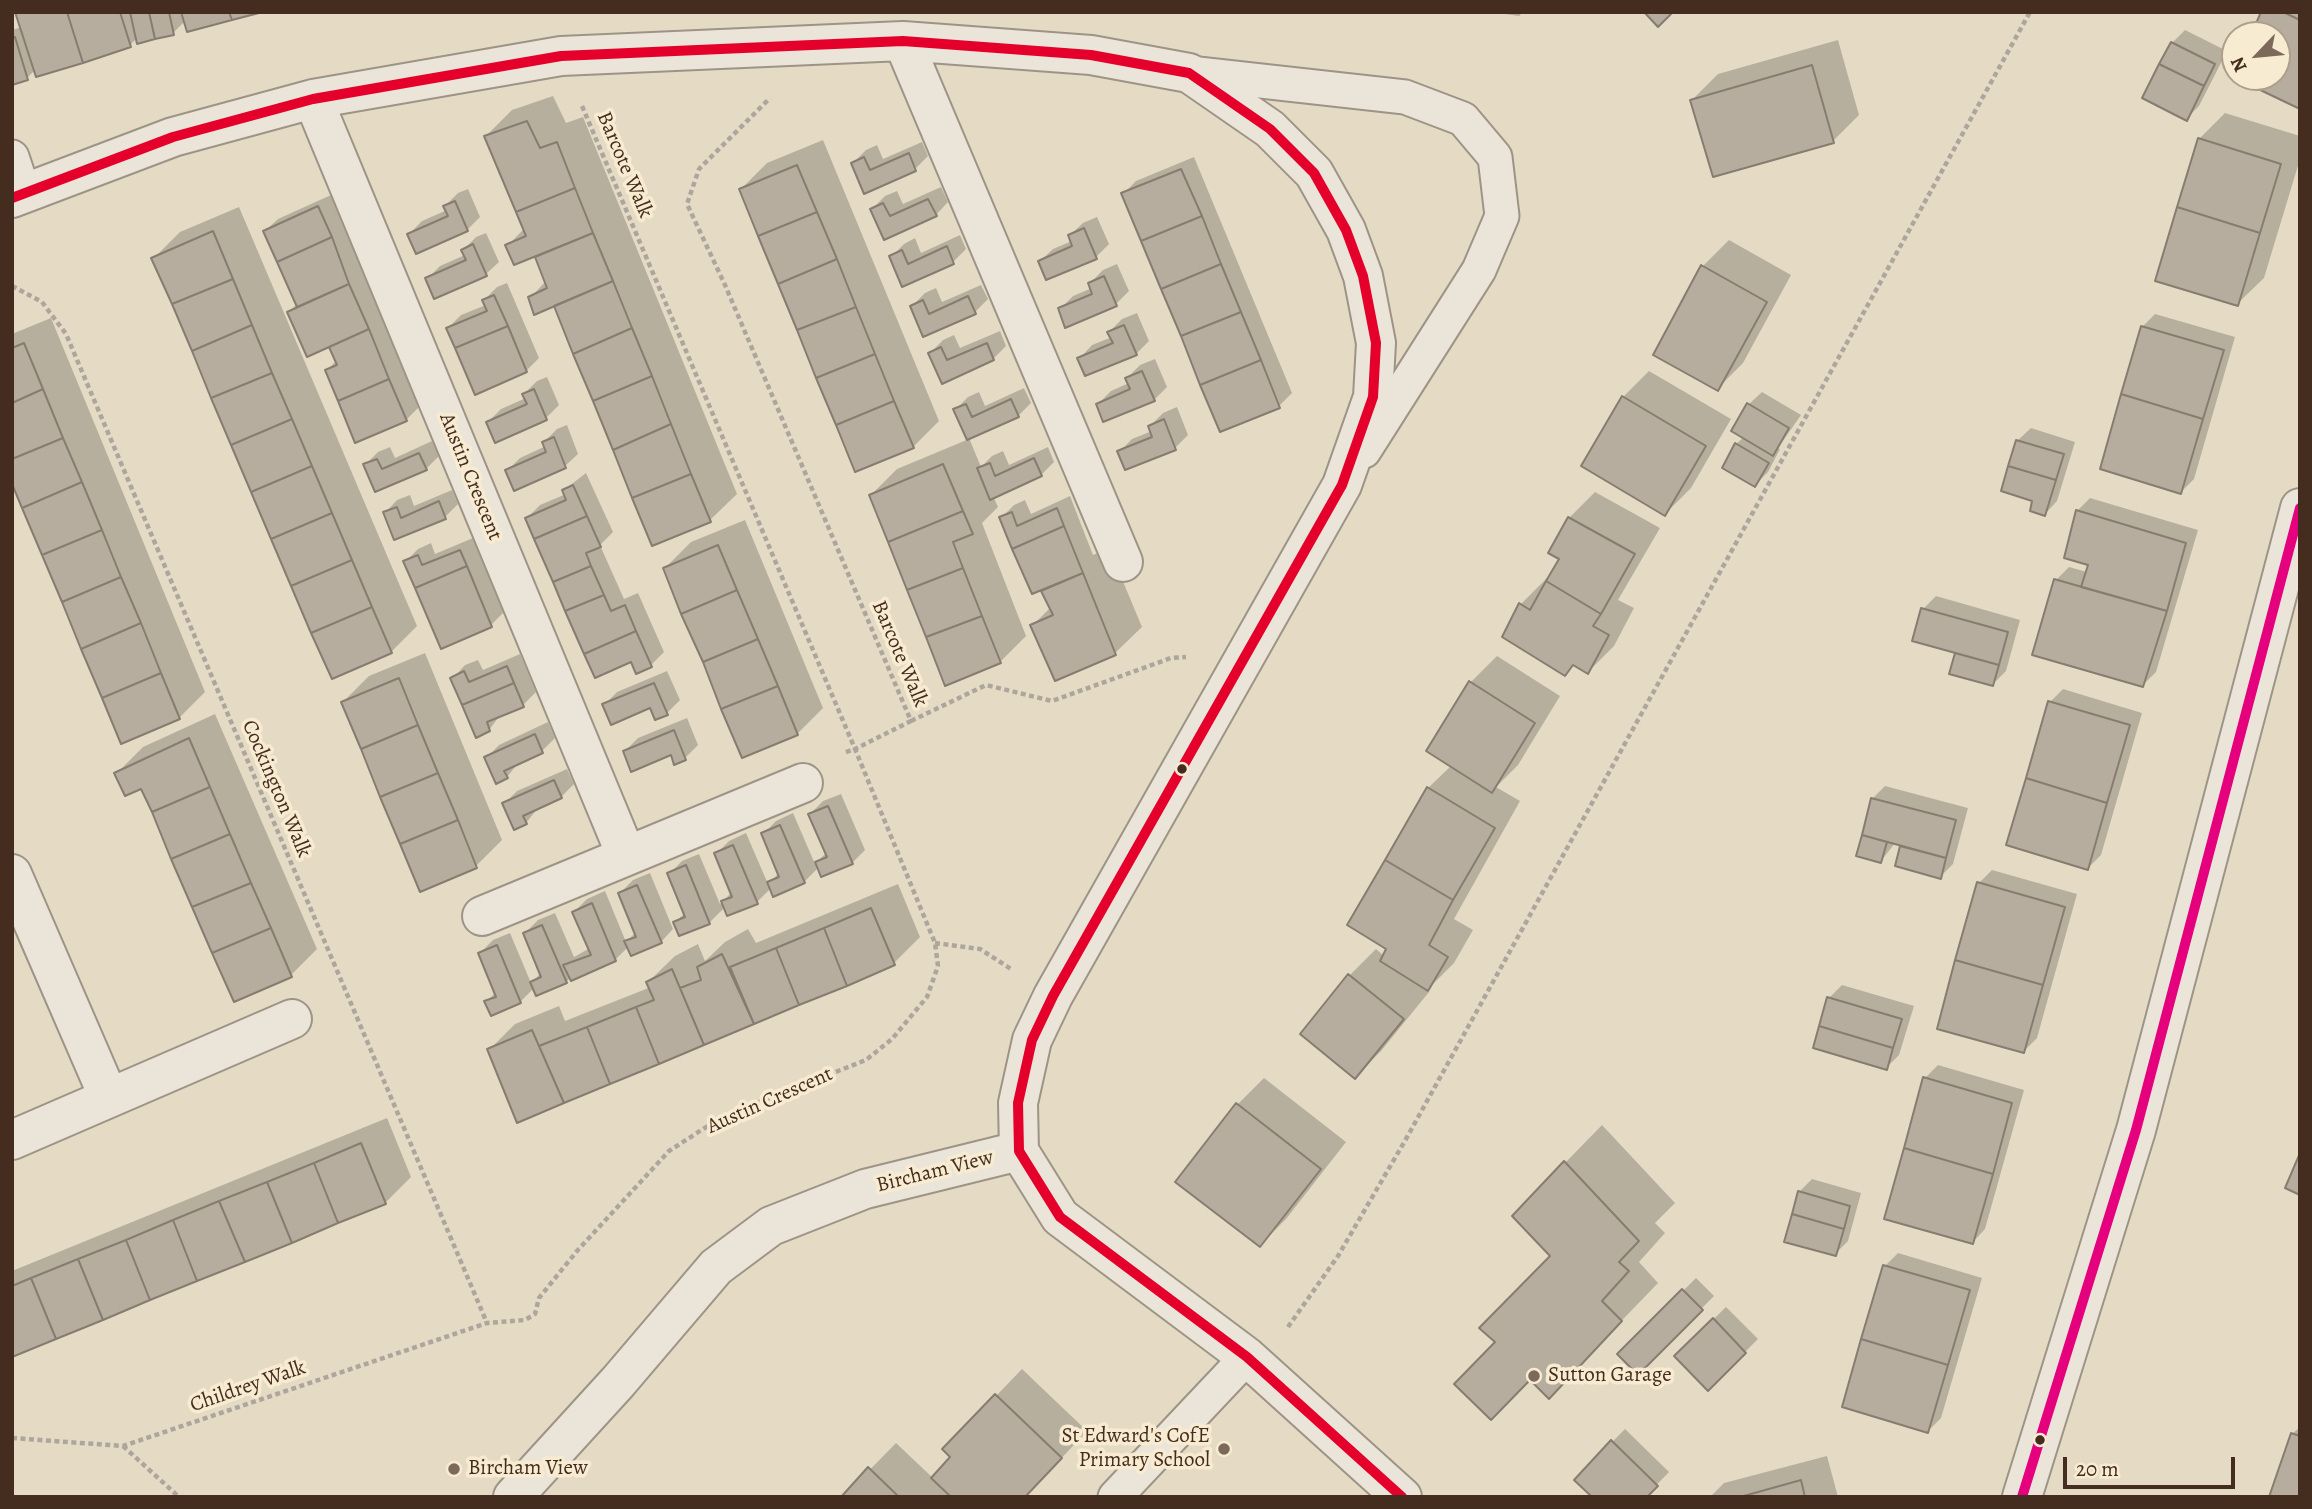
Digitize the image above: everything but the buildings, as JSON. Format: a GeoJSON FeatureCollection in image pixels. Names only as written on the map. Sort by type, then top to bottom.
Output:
{"type":"FeatureCollection","features":[{"type":"Feature","properties":{"kind":"street"},"geometry":{"type":"LineString","coordinates":[[16,183],[313,99],[561,56],[826,44],[903,41],[1091,55],[1189,73],[1270,129],[1314,173],[1346,230],[1363,276],[1376,344],[1373,397],[1342,485],[1053,996],[1032,1040],[1021,1090],[1019,1151],[1060,1217],[1253,1362],[1402,1497]]}},
{"type":"Feature","properties":{"kind":"street"},"geometry":{"type":"LineString","coordinates":[[903,41],[1123,562]]}},
{"type":"Feature","properties":{"kind":"street","name":"Austin Crescent"},"geometry":{"type":"LineString","coordinates":[[313,99],[626,855]]}},
{"type":"Feature","properties":{"kind":"street"},"geometry":{"type":"LineString","coordinates":[[2022,1497],[2136,1130],[2294,546],[2300,508]]}},
{"type":"Feature","properties":{"kind":"street"},"geometry":{"type":"LineString","coordinates":[[482,916],[803,783]]}},
{"type":"Feature","properties":{"kind":"street"},"geometry":{"type":"LineString","coordinates":[[12,874],[108,1098]]}},
{"type":"Feature","properties":{"kind":"street"},"geometry":{"type":"LineString","coordinates":[[12,1140],[292,1019]]}},
{"type":"Feature","properties":{"kind":"street","name":"Bircham View"},"geometry":{"type":"LineString","coordinates":[[513,1497],[618,1382],[716,1267],[771,1226],[865,1189],[1019,1151]]}},
{"type":"Feature","properties":{"kind":"lane"},"geometry":{"type":"LineString","coordinates":[[1189,73],[1405,97],[1463,119],[1495,157],[1502,216],[1479,270],[1342,485]]}},
{"type":"Feature","properties":{"kind":"lane"},"geometry":{"type":"LineString","coordinates":[[1115,1497],[1253,1362]]}},
{"type":"Feature","properties":{"kind":"path"},"geometry":{"type":"LineString","coordinates":[[1253,1362],[1338,1256],[1406,1139],[2030,12]]}},
{"type":"Feature","properties":{"kind":"path","name":"Barcote Walk"},"geometry":{"type":"LineString","coordinates":[[561,56],[855,749],[911,721],[725,285],[687,204],[699,169],[826,44]]}},
{"type":"Feature","properties":{"kind":"path","name":"Cockington Walk"},"geometry":{"type":"LineString","coordinates":[[12,286],[41,302],[66,334],[487,1323]]}},
{"type":"Feature","properties":{"kind":"path"},"geometry":{"type":"LineString","coordinates":[[911,721],[986,685],[1052,701],[1171,658],[1247,653]]}},
{"type":"Feature","properties":{"kind":"path","name":"Austin Crescent"},"geometry":{"type":"LineString","coordinates":[[487,1323],[526,1320],[535,1314],[539,1298],[577,1251],[669,1151],[749,1105],[866,1060],[892,1039],[927,997],[938,966],[935,943],[855,749]]}},
{"type":"Feature","properties":{"kind":"path"},"geometry":{"type":"LineString","coordinates":[[935,943],[980,949],[1053,996]]}},
{"type":"Feature","properties":{"kind":"path","name":"Childrey Walk"},"geometry":{"type":"LineString","coordinates":[[12,1438],[122,1446],[487,1323]]}},
{"type":"Feature","properties":{"kind":"path"},"geometry":{"type":"LineString","coordinates":[[122,1446],[178,1497]]}},
{"type":"Feature","properties":{"kind":"transit line"},"geometry":{"type":"LineString","coordinates":[[12,198],[173,137],[313,99],[561,56],[903,41],[1091,55],[1189,73],[1270,129],[1314,173],[1346,230],[1363,276],[1376,343],[1373,397],[1342,485],[1053,996],[1032,1040],[1018,1103],[1019,1151],[1060,1217],[1247,1357],[1402,1497]]}},
{"type":"Feature","properties":{"kind":"transit line"},"geometry":{"type":"LineString","coordinates":[[2022,1497],[2136,1130],[2300,508]]}},
{"type":"Feature","properties":{"kind":"place","name":"Sutton Garage"},"geometry":{"type":"Point","coordinates":[1534,1376]}},
{"type":"Feature","properties":{"kind":"place","name":"St Edward's CofE Primary School"},"geometry":{"type":"Point","coordinates":[1224,1449]}},
{"type":"Feature","properties":{"kind":"place","name":"Bircham View"},"geometry":{"type":"Point","coordinates":[454,1469]}}]}
